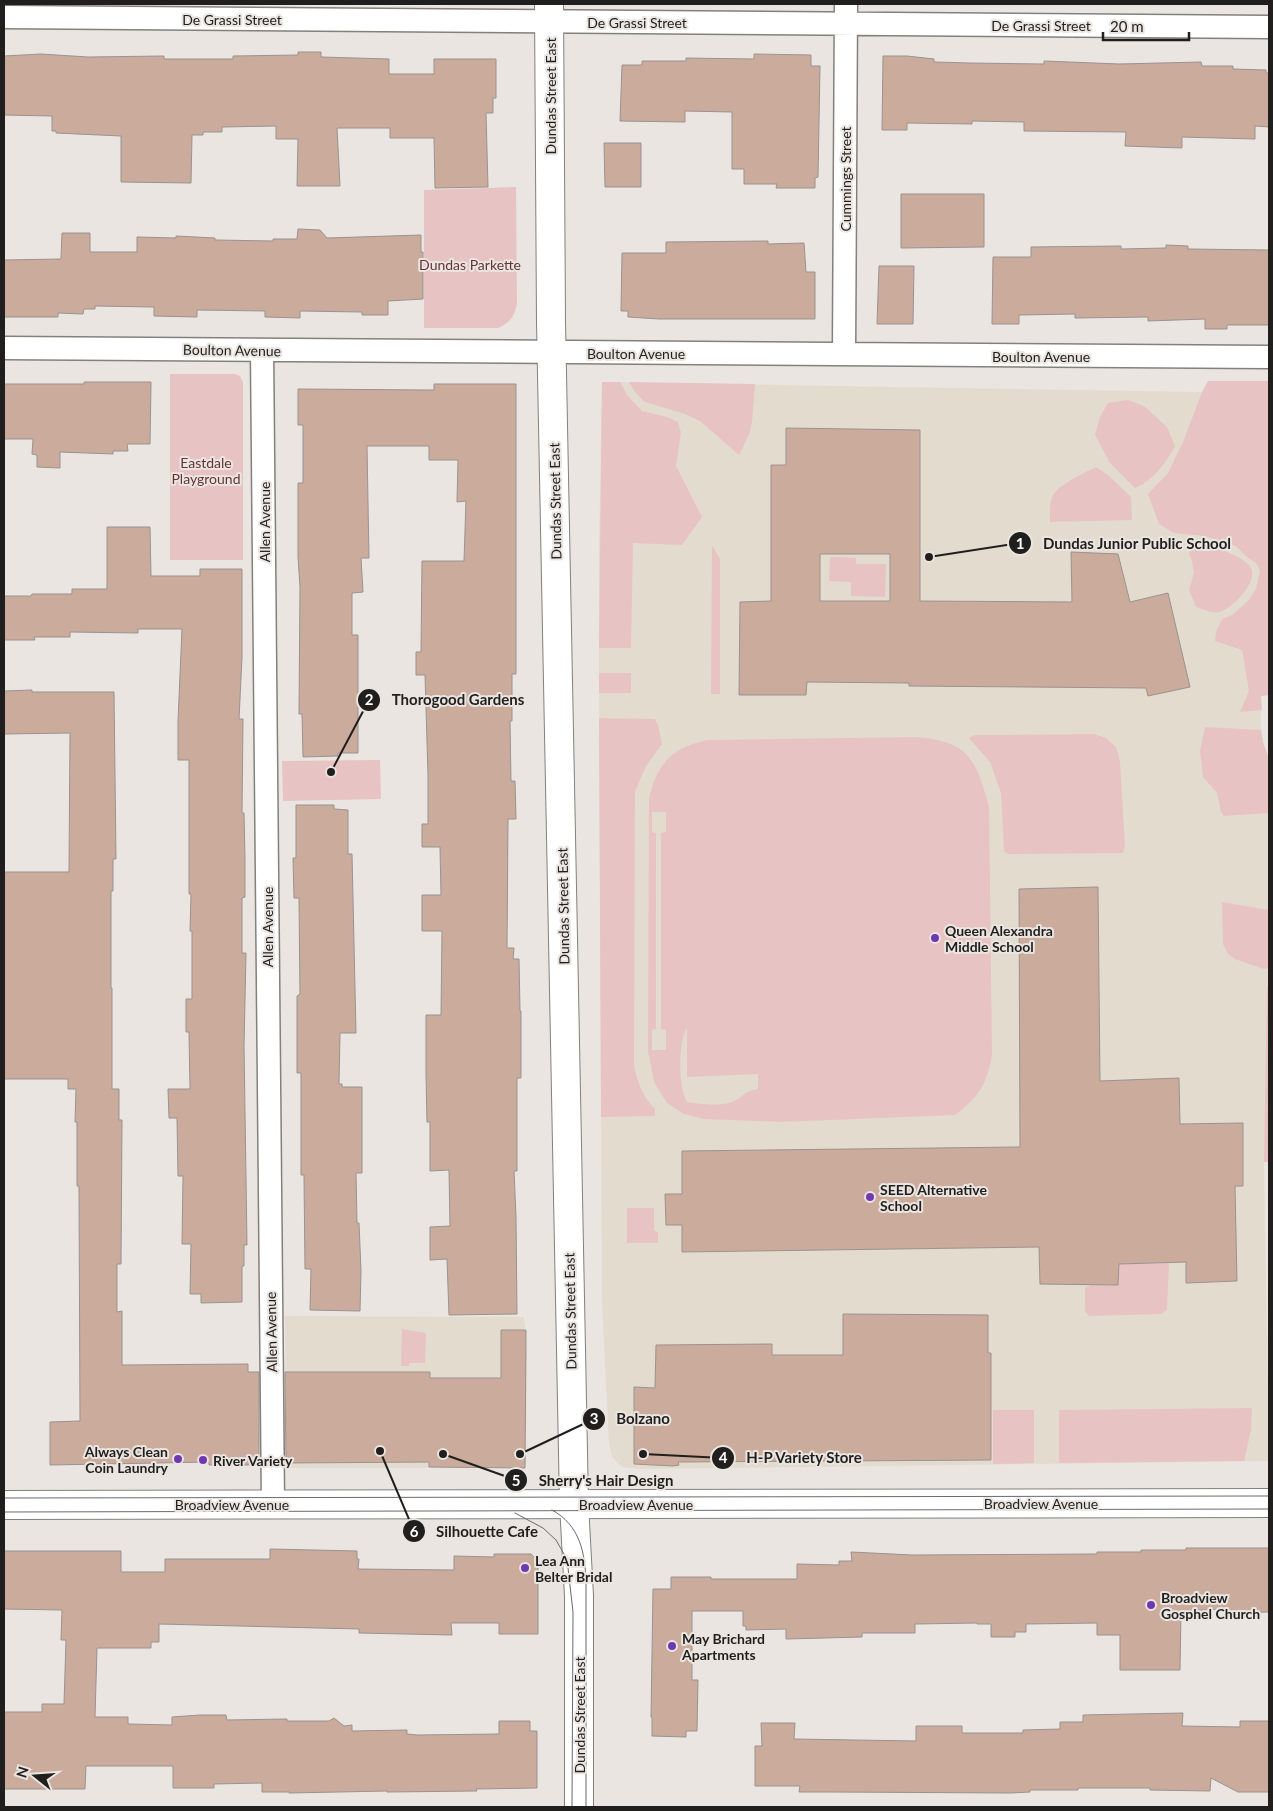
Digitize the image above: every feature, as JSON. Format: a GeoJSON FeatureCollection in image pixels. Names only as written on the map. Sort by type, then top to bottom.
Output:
{"type":"FeatureCollection","features":[{"type":"Feature","properties":{"kind":"street","name":"De Grassi Street"},"geometry":{"type":"LineString","coordinates":[[4,17],[550,12],[846,14],[1269,26]]}},
{"type":"Feature","properties":{"kind":"street","name":"Dundas Street East"},"geometry":{"type":"LineString","coordinates":[[550,12],[552,353],[574,1504],[579,1596],[579,1807]]}},
{"type":"Feature","properties":{"kind":"street","name":"Cummings Street"},"geometry":{"type":"LineString","coordinates":[[844,354],[846,14]]}},
{"type":"Feature","properties":{"kind":"street","name":"Boulton Avenue"},"geometry":{"type":"LineString","coordinates":[[4,348],[1269,357]]}},
{"type":"Feature","properties":{"kind":"street","name":"Allen Avenue"},"geometry":{"type":"LineString","coordinates":[[262,350],[273,1504]]}},
{"type":"Feature","properties":{"kind":"street","name":"Broadview Avenue"},"geometry":{"type":"LineString","coordinates":[[4,1504],[1269,1503]]}},
{"type":"Feature","properties":{"kind":"shaded area","name":"Queen Alexandra Middle School"},"geometry":{"type":"Polygon","coordinates":[[[602,382],[1202,392],[1249,556],[1269,557],[1269,695],[1261,696],[1261,730],[1269,759],[1269,1162],[1264,1162],[1269,1461],[637,1469],[622,1467],[612,1457],[609,1442],[602,1302],[599,551],[602,382]]]}},
{"type":"Feature","properties":{"kind":"shaded area"},"geometry":{"type":"Polygon","coordinates":[[[285,1316],[524,1317],[527,1353],[526,1465],[521,1468],[291,1468],[287,1462],[285,1316]]]}},
{"type":"Feature","properties":{"kind":"green space","name":"Dundas Parkette"},"geometry":{"type":"Polygon","coordinates":[[[516,187],[517,304],[511,319],[498,328],[424,328],[424,190],[516,187]]]}},
{"type":"Feature","properties":{"kind":"green space","name":"Eastdale Playground"},"geometry":{"type":"Polygon","coordinates":[[[170,374],[235,374],[240,376],[243,382],[243,560],[170,560],[170,374]]]}},
{"type":"Feature","properties":{"kind":"green space"},"geometry":{"type":"Polygon","coordinates":[[[1208,381],[1269,381],[1269,695],[1261,696],[1262,710],[1240,712],[1249,691],[1242,650],[1215,641],[1216,632],[1222,619],[1232,615],[1248,601],[1256,589],[1260,571],[1257,564],[1236,546],[1204,536],[1174,533],[1159,524],[1148,494],[1168,473],[1208,381]]]}},
{"type":"Feature","properties":{"kind":"green space"},"geometry":{"type":"Polygon","coordinates":[[[602,382],[620,382],[627,395],[642,411],[667,417],[678,422],[681,433],[676,466],[702,517],[682,545],[633,543],[631,648],[599,648],[602,382]]]}},
{"type":"Feature","properties":{"kind":"green space"},"geometry":{"type":"Polygon","coordinates":[[[629,382],[755,384],[752,422],[749,435],[739,455],[700,421],[685,414],[645,402],[635,392],[629,382]]]}},
{"type":"Feature","properties":{"kind":"green space"},"geometry":{"type":"Polygon","coordinates":[[[1128,400],[1144,406],[1167,427],[1175,446],[1158,471],[1148,481],[1135,488],[1110,463],[1095,435],[1100,417],[1108,403],[1128,400]]]}},
{"type":"Feature","properties":{"kind":"green space"},"geometry":{"type":"Polygon","coordinates":[[[1096,467],[1108,475],[1131,497],[1132,520],[1050,522],[1051,501],[1056,491],[1073,479],[1096,467]]]}},
{"type":"Feature","properties":{"kind":"green space"},"geometry":{"type":"Polygon","coordinates":[[[1203,543],[1239,558],[1249,565],[1252,571],[1252,578],[1244,593],[1225,610],[1219,612],[1210,612],[1196,607],[1189,590],[1194,573],[1189,554],[1193,544],[1203,543]]]}},
{"type":"Feature","properties":{"kind":"green space"},"geometry":{"type":"Polygon","coordinates":[[[712,545],[720,559],[720,694],[711,694],[712,545]]]}},
{"type":"Feature","properties":{"kind":"green space"},"geometry":{"type":"Polygon","coordinates":[[[830,557],[856,558],[856,564],[886,564],[885,597],[851,596],[851,582],[829,581],[830,557]]]}},
{"type":"Feature","properties":{"kind":"green space"},"geometry":{"type":"Polygon","coordinates":[[[599,673],[631,673],[631,693],[599,693],[599,673]]]}},
{"type":"Feature","properties":{"kind":"green space"},"geometry":{"type":"Polygon","coordinates":[[[599,718],[655,719],[662,744],[646,766],[635,792],[634,1066],[641,1089],[655,1109],[655,1116],[601,1117],[599,718]]]}},
{"type":"Feature","properties":{"kind":"green space"},"geometry":{"type":"Polygon","coordinates":[[[1205,727],[1261,730],[1269,759],[1269,813],[1224,816],[1221,812],[1217,793],[1203,777],[1200,751],[1205,727]]]}},
{"type":"Feature","properties":{"kind":"green space"},"geometry":{"type":"Polygon","coordinates":[[[1094,734],[1106,738],[1116,747],[1120,761],[1125,847],[1123,853],[1008,854],[1004,851],[1001,793],[990,762],[969,738],[974,735],[1094,734]]]}},
{"type":"Feature","properties":{"kind":"green space"},"geometry":{"type":"Polygon","coordinates":[[[917,737],[949,743],[968,756],[974,765],[989,806],[992,1056],[987,1075],[980,1090],[955,1115],[780,1122],[704,1119],[684,1114],[667,1103],[654,1082],[648,1051],[649,798],[657,775],[668,758],[685,747],[708,740],[917,737]],[[652,812],[652,832],[656,833],[656,1029],[652,1030],[652,1050],[666,1050],[666,1030],[661,1029],[661,833],[666,832],[666,812],[652,812]],[[687,1028],[682,1044],[680,1065],[682,1086],[687,1102],[724,1104],[734,1101],[747,1092],[758,1089],[758,1074],[687,1077],[687,1028]]]}},
{"type":"Feature","properties":{"kind":"green space"},"geometry":{"type":"Polygon","coordinates":[[[380,760],[381,799],[283,801],[282,761],[380,760]]]}},
{"type":"Feature","properties":{"kind":"green space"},"geometry":{"type":"Polygon","coordinates":[[[1222,902],[1269,910],[1269,968],[1264,969],[1235,959],[1228,954],[1223,944],[1222,902]]]}},
{"type":"Feature","properties":{"kind":"green space"},"geometry":{"type":"Polygon","coordinates":[[[1267,986],[1269,986],[1269,1162],[1264,1162],[1267,986]]]}},
{"type":"Feature","properties":{"kind":"green space"},"geometry":{"type":"Polygon","coordinates":[[[627,1208],[654,1208],[654,1231],[658,1232],[658,1243],[627,1243],[627,1208]]]}},
{"type":"Feature","properties":{"kind":"green space"},"geometry":{"type":"Polygon","coordinates":[[[1169,1263],[1167,1310],[1161,1314],[1089,1316],[1085,1311],[1085,1288],[1091,1285],[1118,1285],[1119,1264],[1169,1263]]]}},
{"type":"Feature","properties":{"kind":"green space"},"geometry":{"type":"Polygon","coordinates":[[[402,1329],[426,1333],[425,1363],[409,1363],[409,1366],[401,1366],[402,1329]]]}},
{"type":"Feature","properties":{"kind":"green space"},"geometry":{"type":"Polygon","coordinates":[[[1252,1408],[1251,1430],[1244,1461],[1059,1463],[1059,1410],[1252,1408]]]}},
{"type":"Feature","properties":{"kind":"green space"},"geometry":{"type":"Polygon","coordinates":[[[993,1410],[1034,1410],[1034,1463],[993,1464],[993,1410]]]}},
{"type":"Feature","properties":{"kind":"building"},"geometry":{"type":"Polygon","coordinates":[[[298,52],[321,52],[321,57],[389,59],[389,74],[434,74],[434,59],[496,59],[496,98],[493,98],[493,113],[486,113],[488,187],[435,188],[434,138],[390,138],[390,128],[337,128],[340,186],[297,186],[298,139],[276,139],[276,126],[222,127],[222,132],[203,132],[203,135],[192,135],[191,183],[121,182],[121,136],[56,133],[56,131],[52,131],[52,116],[4,115],[4,56],[41,54],[88,57],[164,56],[164,59],[233,59],[233,56],[298,55],[298,52]]]}},
{"type":"Feature","properties":{"kind":"building"},"geometry":{"type":"Polygon","coordinates":[[[754,54],[811,55],[811,66],[820,66],[818,177],[815,178],[815,188],[776,188],[777,184],[744,184],[744,169],[732,169],[732,112],[685,111],[685,122],[620,121],[622,65],[642,65],[642,61],[686,61],[686,58],[754,59],[754,54]]]}},
{"type":"Feature","properties":{"kind":"building"},"geometry":{"type":"Polygon","coordinates":[[[883,56],[907,56],[934,59],[934,62],[969,63],[1044,64],[1044,61],[1119,64],[1201,62],[1202,66],[1233,66],[1233,69],[1266,70],[1266,73],[1269,73],[1269,127],[1255,126],[1255,139],[1182,137],[1182,148],[1125,146],[1126,132],[1024,131],[1024,122],[972,121],[972,124],[907,123],[907,130],[882,130],[883,56]]]}},
{"type":"Feature","properties":{"kind":"building"},"geometry":{"type":"Polygon","coordinates":[[[604,143],[641,143],[641,187],[605,187],[604,143]]]}},
{"type":"Feature","properties":{"kind":"building"},"geometry":{"type":"Polygon","coordinates":[[[901,194],[984,194],[984,247],[901,248],[901,194]]]}},
{"type":"Feature","properties":{"kind":"building"},"geometry":{"type":"Polygon","coordinates":[[[298,229],[320,230],[327,238],[421,235],[423,299],[388,301],[388,315],[362,315],[362,312],[300,311],[300,318],[265,317],[265,311],[197,310],[197,317],[154,316],[154,307],[95,306],[95,309],[84,309],[83,314],[58,313],[58,317],[4,317],[4,260],[61,259],[62,233],[90,233],[90,252],[137,252],[137,237],[176,238],[176,236],[215,238],[215,240],[273,241],[273,239],[297,239],[298,229]]]}},
{"type":"Feature","properties":{"kind":"building"},"geometry":{"type":"Polygon","coordinates":[[[768,241],[768,244],[804,243],[806,272],[815,272],[815,319],[659,319],[628,317],[628,311],[621,311],[622,253],[666,253],[666,242],[768,241]]]}},
{"type":"Feature","properties":{"kind":"building"},"geometry":{"type":"Polygon","coordinates":[[[1166,245],[1188,246],[1188,249],[1269,250],[1269,325],[1227,325],[1227,329],[1205,329],[1205,319],[1148,321],[1148,317],[1075,318],[1075,314],[1019,315],[1019,324],[992,324],[993,257],[1031,257],[1031,247],[1121,246],[1121,249],[1166,248],[1166,245]]]}},
{"type":"Feature","properties":{"kind":"building"},"geometry":{"type":"Polygon","coordinates":[[[879,266],[914,266],[913,324],[877,324],[879,266]]]}},
{"type":"Feature","properties":{"kind":"building"},"geometry":{"type":"Polygon","coordinates":[[[84,382],[151,382],[150,444],[127,444],[128,451],[113,451],[113,454],[60,452],[60,468],[37,467],[37,455],[32,454],[33,439],[4,439],[4,384],[84,384],[84,382]]]}},
{"type":"Feature","properties":{"kind":"building"},"geometry":{"type":"Polygon","coordinates":[[[434,384],[516,384],[516,674],[512,674],[512,721],[510,721],[511,781],[515,781],[516,819],[508,819],[507,948],[514,948],[513,959],[519,959],[521,1011],[521,1078],[517,1078],[517,1171],[514,1171],[517,1314],[449,1315],[447,1259],[430,1260],[430,1227],[450,1226],[449,1170],[430,1171],[430,1122],[427,1122],[426,1015],[441,1015],[442,931],[422,931],[422,895],[441,895],[440,847],[422,847],[422,824],[428,824],[425,675],[416,675],[416,652],[421,652],[422,561],[464,561],[466,501],[457,502],[458,460],[429,460],[429,446],[367,446],[369,558],[361,558],[363,592],[352,593],[352,635],[358,635],[358,753],[338,753],[338,756],[303,757],[302,714],[299,714],[300,587],[298,483],[303,483],[303,425],[298,425],[298,389],[434,390],[434,384]]]}},
{"type":"Feature","properties":{"kind":"building"},"geometry":{"type":"Polygon","coordinates":[[[786,428],[920,430],[920,601],[1072,602],[1071,552],[1118,554],[1130,602],[1168,593],[1190,687],[1148,696],[1146,688],[909,686],[909,683],[807,682],[806,695],[739,695],[740,602],[771,601],[771,465],[786,465],[786,428]],[[820,554],[820,601],[890,601],[890,554],[820,554]]]}},
{"type":"Feature","properties":{"kind":"building"},"geometry":{"type":"Polygon","coordinates":[[[107,527],[150,527],[151,576],[200,576],[200,569],[242,569],[242,657],[239,719],[243,719],[242,813],[244,813],[245,897],[242,898],[242,953],[246,953],[244,1046],[247,1245],[244,1245],[244,1266],[242,1266],[242,1302],[201,1303],[201,1294],[190,1294],[191,1244],[182,1244],[183,1176],[178,1176],[177,1118],[169,1118],[168,1089],[190,1089],[189,1032],[186,1032],[186,999],[192,999],[191,894],[189,894],[189,760],[178,760],[182,629],[138,629],[138,633],[70,632],[70,637],[34,637],[35,640],[4,640],[4,596],[72,594],[72,589],[107,589],[107,527]]]}},
{"type":"Feature","properties":{"kind":"building"},"geometry":{"type":"Polygon","coordinates":[[[32,690],[32,692],[114,692],[116,859],[113,859],[113,891],[111,891],[112,1089],[119,1089],[119,1120],[122,1120],[121,1264],[117,1264],[117,1312],[122,1311],[122,1365],[248,1364],[248,1372],[259,1372],[259,1463],[249,1463],[249,1465],[209,1465],[209,1462],[50,1465],[50,1422],[80,1421],[79,1186],[77,1186],[77,1122],[75,1122],[76,1089],[68,1089],[68,1079],[4,1079],[4,872],[69,872],[70,733],[4,734],[4,691],[32,690]]]}},
{"type":"Feature","properties":{"kind":"building"},"geometry":{"type":"Polygon","coordinates":[[[296,805],[334,805],[334,809],[348,810],[348,854],[352,854],[356,1033],[340,1033],[339,1084],[342,1084],[342,1087],[362,1087],[362,1173],[356,1173],[357,1223],[359,1223],[361,1271],[360,1311],[310,1310],[311,1269],[305,1269],[304,1175],[301,1175],[301,1073],[297,1073],[297,996],[300,994],[299,898],[294,898],[293,858],[296,858],[296,805]]]}},
{"type":"Feature","properties":{"kind":"building"},"geometry":{"type":"Polygon","coordinates":[[[1098,887],[1100,1081],[1179,1078],[1180,1124],[1243,1123],[1243,1186],[1235,1186],[1237,1281],[1186,1283],[1186,1262],[1119,1264],[1118,1285],[1040,1284],[1039,1247],[682,1252],[682,1225],[666,1225],[665,1194],[682,1194],[682,1151],[1020,1147],[1019,889],[1098,887]]]}},
{"type":"Feature","properties":{"kind":"building"},"geometry":{"type":"Polygon","coordinates":[[[843,1314],[988,1315],[988,1353],[991,1353],[991,1460],[678,1462],[679,1465],[673,1466],[634,1464],[634,1387],[655,1388],[656,1345],[772,1344],[772,1355],[843,1355],[843,1314]]]}},
{"type":"Feature","properties":{"kind":"building"},"geometry":{"type":"Polygon","coordinates":[[[501,1330],[526,1330],[525,1468],[429,1467],[429,1462],[286,1463],[285,1372],[430,1372],[430,1378],[501,1378],[501,1330]]]}},
{"type":"Feature","properties":{"kind":"building"},"geometry":{"type":"Polygon","coordinates":[[[1186,1548],[1269,1548],[1269,1612],[1224,1613],[1224,1609],[1181,1611],[1180,1670],[1120,1670],[1120,1635],[1097,1635],[1097,1623],[1026,1624],[1026,1632],[1015,1632],[1015,1637],[991,1637],[991,1624],[977,1623],[915,1624],[915,1633],[862,1633],[862,1637],[786,1639],[786,1629],[746,1630],[746,1626],[743,1626],[743,1611],[692,1611],[692,1680],[698,1680],[697,1731],[686,1731],[686,1737],[652,1736],[653,1589],[671,1589],[671,1577],[797,1579],[797,1564],[839,1565],[839,1561],[852,1561],[851,1552],[912,1555],[1097,1554],[1097,1552],[1141,1552],[1141,1550],[1186,1550],[1186,1548]]]}},
{"type":"Feature","properties":{"kind":"building"},"geometry":{"type":"Polygon","coordinates":[[[270,1549],[357,1551],[357,1559],[359,1559],[358,1569],[454,1570],[454,1556],[494,1557],[494,1554],[531,1554],[538,1561],[538,1634],[499,1634],[499,1623],[451,1623],[452,1635],[359,1633],[359,1629],[159,1624],[159,1642],[151,1642],[151,1648],[97,1648],[95,1717],[128,1717],[128,1724],[172,1725],[172,1717],[200,1715],[226,1715],[227,1720],[287,1719],[287,1721],[329,1721],[334,1718],[344,1726],[352,1725],[352,1731],[407,1730],[407,1734],[418,1735],[499,1734],[499,1721],[530,1721],[530,1731],[537,1731],[537,1788],[476,1789],[477,1791],[289,1793],[262,1792],[262,1783],[214,1784],[214,1788],[173,1788],[173,1766],[86,1766],[85,1789],[4,1789],[4,1712],[42,1712],[42,1704],[64,1704],[66,1640],[61,1640],[62,1610],[4,1609],[4,1551],[121,1551],[121,1572],[165,1572],[165,1559],[270,1559],[270,1549]]]}},
{"type":"Feature","properties":{"kind":"building"},"geometry":{"type":"Polygon","coordinates":[[[1183,1713],[1182,1726],[1240,1727],[1240,1721],[1269,1721],[1269,1792],[1238,1792],[1211,1778],[1210,1791],[1150,1790],[1150,1788],[1078,1788],[1078,1790],[1030,1790],[1030,1792],[1011,1793],[799,1792],[800,1786],[755,1786],[755,1746],[762,1746],[761,1723],[795,1723],[794,1739],[916,1741],[916,1726],[962,1726],[962,1733],[1023,1733],[1023,1730],[1060,1729],[1060,1722],[1083,1722],[1083,1715],[1183,1713]]]}},
{"type":"Feature","properties":{"kind":"tram line"},"geometry":{"type":"LineString","coordinates":[[4,1498],[1269,1496]]}},
{"type":"Feature","properties":{"kind":"tram line"},"geometry":{"type":"LineString","coordinates":[[4,1512],[1269,1509]]}},
{"type":"Feature","properties":{"kind":"tram line"},"geometry":{"type":"LineString","coordinates":[[552,1510],[569,1523],[575,1532],[584,1560],[586,1581],[586,1807]]}},
{"type":"Feature","properties":{"kind":"tram line"},"geometry":{"type":"LineString","coordinates":[[515,1513],[543,1528],[556,1540],[564,1554],[568,1568],[573,1612],[572,1807]]}},
{"type":"Feature","properties":{"kind":"place","name":"Dundas Junior Public School"},"geometry":{"type":"Point","coordinates":[929,557]}},
{"type":"Feature","properties":{"kind":"place","name":"Thorogood Gardens"},"geometry":{"type":"Point","coordinates":[331,772]}},
{"type":"Feature","properties":{"kind":"place","name":"Queen Alexandra Middle School"},"geometry":{"type":"Point","coordinates":[935,938]}},
{"type":"Feature","properties":{"kind":"place","name":"SEED Alternative School"},"geometry":{"type":"Point","coordinates":[870,1197]}},
{"type":"Feature","properties":{"kind":"place","name":"Silhouette Cafe"},"geometry":{"type":"Point","coordinates":[380,1451]}},
{"type":"Feature","properties":{"kind":"place","name":"Sherry's Hair Design"},"geometry":{"type":"Point","coordinates":[443,1454]}},
{"type":"Feature","properties":{"kind":"place","name":"Bolzano"},"geometry":{"type":"Point","coordinates":[520,1454]}},
{"type":"Feature","properties":{"kind":"place","name":"H-P Variety Store"},"geometry":{"type":"Point","coordinates":[643,1454]}},
{"type":"Feature","properties":{"kind":"place","name":"Always Clean Coin Laundry"},"geometry":{"type":"Point","coordinates":[178,1459]}},
{"type":"Feature","properties":{"kind":"place","name":"River Variety"},"geometry":{"type":"Point","coordinates":[203,1460]}},
{"type":"Feature","properties":{"kind":"place","name":"Lea Ann Belter Bridal"},"geometry":{"type":"Point","coordinates":[525,1568]}},
{"type":"Feature","properties":{"kind":"place","name":"Broadview Gosphel Church"},"geometry":{"type":"Point","coordinates":[1151,1605]}},
{"type":"Feature","properties":{"kind":"place","name":"May Brichard Apartments"},"geometry":{"type":"Point","coordinates":[672,1646]}}]}
